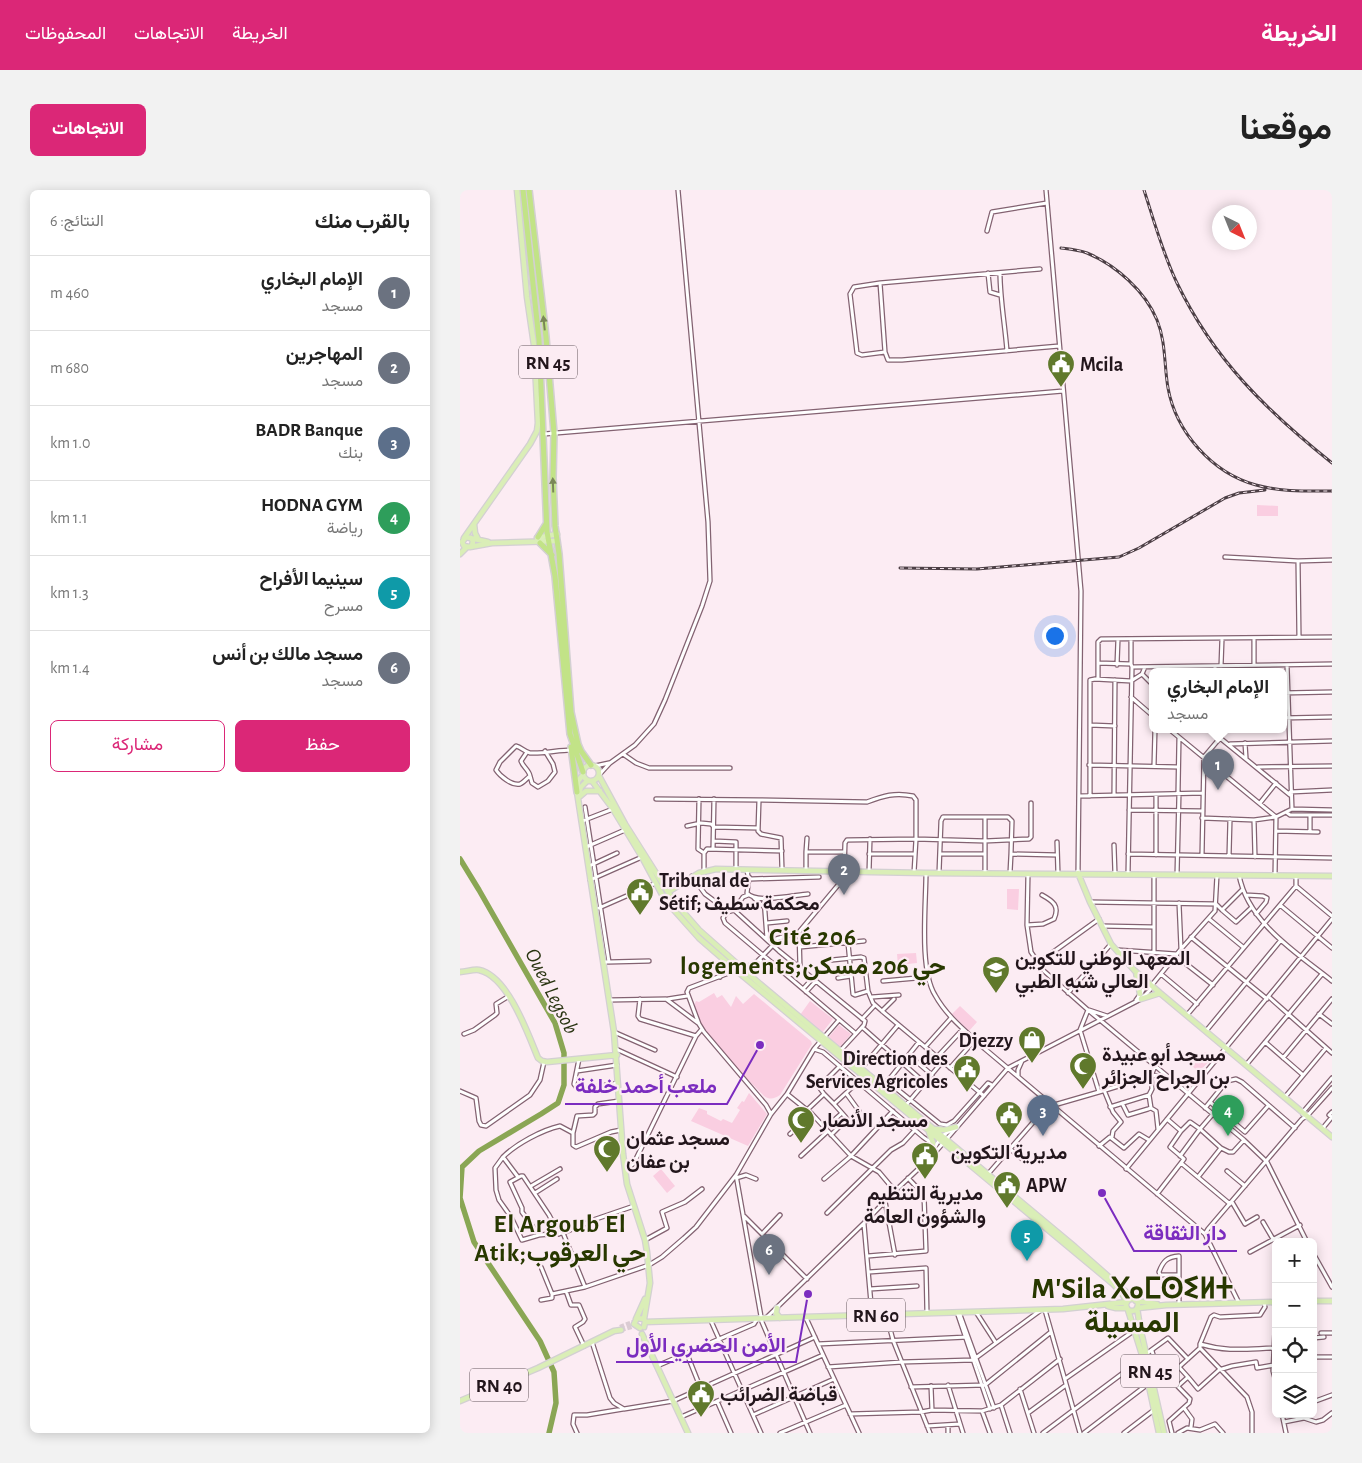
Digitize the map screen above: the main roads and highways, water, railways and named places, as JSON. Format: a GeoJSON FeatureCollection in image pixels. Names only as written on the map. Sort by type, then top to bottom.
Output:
{"type":"FeatureCollection","features":[{"type":"Feature","properties":{"kind":"highway","name":"RN 45"},"geometry":{"type":"LineString","coordinates":[[524,190],[539,340],[548,535],[553,556],[570,734],[583,774]]}},
{"type":"Feature","properties":{"kind":"highway","name":"RN 45"},"geometry":{"type":"LineString","coordinates":[[529,190],[546,337],[554,433],[553,478],[556,534],[572,720],[580,751],[593,765]]}},
{"type":"Feature","properties":{"kind":"highway"},"geometry":{"type":"LineString","coordinates":[[548,521],[537,540],[553,556]]}},
{"type":"Feature","properties":{"kind":"highway"},"geometry":{"type":"LineString","coordinates":[[570,734],[578,796]]}},
{"type":"Feature","properties":{"kind":"main road"},"geometry":{"type":"LineString","coordinates":[[462,541],[530,444],[537,431],[534,345],[527,296],[517,190]]}},
{"type":"Feature","properties":{"kind":"main road"},"geometry":{"type":"LineString","coordinates":[[474,522],[474,533],[478,539]]}},
{"type":"Feature","properties":{"kind":"main road"},"geometry":{"type":"LineString","coordinates":[[537,540],[556,534]]}},
{"type":"Feature","properties":{"kind":"main road"},"geometry":{"type":"LineString","coordinates":[[462,541],[471,538],[492,542]]}},
{"type":"Feature","properties":{"kind":"main road"},"geometry":{"type":"LineString","coordinates":[[460,554],[473,542],[471,538]]}},
{"type":"Feature","properties":{"kind":"main road"},"geometry":{"type":"LineString","coordinates":[[462,541],[464,546],[468,547],[492,542],[557,541]]}},
{"type":"Feature","properties":{"kind":"main road"},"geometry":{"type":"LineString","coordinates":[[578,796],[580,791],[590,781],[599,776],[599,770],[593,765],[586,766],[578,781],[578,796],[589,846],[588,866],[598,937],[606,962],[628,1184],[645,1240],[649,1265],[650,1283],[639,1325],[688,1433]]}},
{"type":"Feature","properties":{"kind":"main road"},"geometry":{"type":"LineString","coordinates":[[583,774],[590,781]]}},
{"type":"Feature","properties":{"kind":"main road","name":"RN 45"},"geometry":{"type":"LineString","coordinates":[[599,776],[621,816],[668,892],[699,930],[823,1039],[1136,1300]]}},
{"type":"Feature","properties":{"kind":"main road","name":"RN 45"},"geometry":{"type":"LineString","coordinates":[[590,781],[600,791],[612,809],[670,906],[699,938],[737,971],[906,1105],[930,1129]]}},
{"type":"Feature","properties":{"kind":"main road"},"geometry":{"type":"LineString","coordinates":[[578,796],[586,791],[600,791]]}},
{"type":"Feature","properties":{"kind":"main road"},"geometry":{"type":"LineString","coordinates":[[661,893],[668,892],[692,876],[704,871],[736,869],[1058,875],[1332,876]]}},
{"type":"Feature","properties":{"kind":"main road"},"geometry":{"type":"LineString","coordinates":[[1078,874],[1112,944],[1136,971],[1160,994],[1303,1112],[1305,1118],[1330,1135]]}},
{"type":"Feature","properties":{"kind":"main road"},"geometry":{"type":"LineString","coordinates":[[746,971],[755,963]]}},
{"type":"Feature","properties":{"kind":"main road"},"geometry":{"type":"LineString","coordinates":[[460,972],[477,970],[485,972],[500,985],[509,996],[538,1058],[544,1062],[579,1059],[616,1052]]}},
{"type":"Feature","properties":{"kind":"main road"},"geometry":{"type":"LineString","coordinates":[[1136,971],[1139,998],[1160,994]]}},
{"type":"Feature","properties":{"kind":"main road"},"geometry":{"type":"LineString","coordinates":[[932,1154],[930,1129],[945,1130],[958,1126]]}},
{"type":"Feature","properties":{"kind":"main road","name":"RN 45"},"geometry":{"type":"LineString","coordinates":[[946,1142],[988,1174],[1001,1188],[1121,1292],[1144,1356],[1164,1433]]}},
{"type":"Feature","properties":{"kind":"main road"},"geometry":{"type":"LineString","coordinates":[[1112,1283],[1119,1296],[1115,1306],[1131,1318]]}},
{"type":"Feature","properties":{"kind":"main road"},"geometry":{"type":"LineString","coordinates":[[1124,1290],[1149,1305]]}},
{"type":"Feature","properties":{"kind":"main road"},"geometry":{"type":"LineString","coordinates":[[646,1340],[639,1325],[647,1296]]}},
{"type":"Feature","properties":{"kind":"main road"},"geometry":{"type":"LineString","coordinates":[[1149,1305],[1132,1299],[1127,1306],[1133,1311],[1149,1305],[1272,1302]]}},
{"type":"Feature","properties":{"kind":"main road"},"geometry":{"type":"LineString","coordinates":[[1136,1300],[1137,1308]]}},
{"type":"Feature","properties":{"kind":"main road"},"geometry":{"type":"LineString","coordinates":[[1317,1301],[1332,1301]]}},
{"type":"Feature","properties":{"kind":"main road","name":"RN 60"},"geometry":{"type":"LineString","coordinates":[[639,1325],[1107,1305],[1127,1306]]}},
{"type":"Feature","properties":{"kind":"main road"},"geometry":{"type":"LineString","coordinates":[[1139,1317],[1149,1305]]}},
{"type":"Feature","properties":{"kind":"main road"},"geometry":{"type":"LineString","coordinates":[[777,1308],[776,1313],[780,1318]]}},
{"type":"Feature","properties":{"kind":"main road","name":"RN 45"},"geometry":{"type":"LineString","coordinates":[[1137,1308],[1148,1384],[1159,1433]]}},
{"type":"Feature","properties":{"kind":"main road","name":"RN 40"},"geometry":{"type":"LineString","coordinates":[[460,1401],[538,1368],[619,1329]]}},
{"type":"Feature","properties":{"kind":"waterway","name":"Oued Legsob"},"geometry":{"type":"LineString","coordinates":[[460,859],[555,1023],[564,1053],[564,1085],[558,1103],[479,1151],[462,1167],[460,1198],[474,1242],[540,1341],[554,1372],[556,1403],[549,1433]]}},
{"type":"Feature","properties":{"kind":"tunnel"},"geometry":{"type":"LineString","coordinates":[[620,1327],[633,1322]]}},
{"type":"Feature","properties":{"kind":"tunnel"},"geometry":{"type":"LineString","coordinates":[[621,1330],[634,1326]]}},
{"type":"Feature","properties":{"kind":"railway"},"geometry":{"type":"LineString","coordinates":[[1144,190],[1172,272],[1192,311],[1208,336],[1225,360],[1264,403],[1332,463]]}},
{"type":"Feature","properties":{"kind":"railway"},"geometry":{"type":"LineString","coordinates":[[1061,248],[1087,253],[1108,264],[1128,280],[1145,299],[1152,309],[1160,328],[1172,404],[1188,435],[1211,461],[1225,471],[1256,485],[1284,490],[1332,491]]}},
{"type":"Feature","properties":{"kind":"railway"},"geometry":{"type":"LineString","coordinates":[[900,568],[977,569],[1119,557],[1139,548],[1225,498],[1239,493],[1265,490]]}},
{"type":"Feature","properties":{"kind":"place","name":"Mcila"},"geometry":{"type":"Point","coordinates":[1061,388]}},
{"type":"Feature","properties":{"kind":"place","name":"الإمام البخاري"},"geometry":{"type":"Point","coordinates":[1218,790]}},
{"type":"Feature","properties":{"kind":"place","name":"المهاجرين"},"geometry":{"type":"Point","coordinates":[844,895]}},
{"type":"Feature","properties":{"kind":"place","name":"Tribunal de Sétif; محكمة سطيف"},"geometry":{"type":"Point","coordinates":[640,916]}},
{"type":"Feature","properties":{"kind":"place","name":"المعهد الوطني للتكوين العالي شبه الطبي"},"geometry":{"type":"Point","coordinates":[996,994]}},
{"type":"Feature","properties":{"kind":"place","name":"ملعب أحمد خلفة"},"geometry":{"type":"Point","coordinates":[760,1045]}},
{"type":"Feature","properties":{"kind":"place","name":"Djezzy"},"geometry":{"type":"Point","coordinates":[1032,1064]}},
{"type":"Feature","properties":{"kind":"place","name":"مسجد أبو عبيدة بن الجراح الجزائر"},"geometry":{"type":"Point","coordinates":[1083,1090]}},
{"type":"Feature","properties":{"kind":"place","name":"Direction des Services Agricoles"},"geometry":{"type":"Point","coordinates":[967,1093]}},
{"type":"Feature","properties":{"kind":"place","name":"BADR Banque"},"geometry":{"type":"Point","coordinates":[1043,1136]}},
{"type":"Feature","properties":{"kind":"place","name":"HODNA GYM"},"geometry":{"type":"Point","coordinates":[1228,1136]}},
{"type":"Feature","properties":{"kind":"place","name":"مديرية التكوين"},"geometry":{"type":"Point","coordinates":[1009,1139]}},
{"type":"Feature","properties":{"kind":"place","name":"مسجد الأنصار"},"geometry":{"type":"Point","coordinates":[801,1144]}},
{"type":"Feature","properties":{"kind":"place","name":"مسجد عثمان بن عفان"},"geometry":{"type":"Point","coordinates":[607,1173]}},
{"type":"Feature","properties":{"kind":"place","name":"مديرية التنظيم والشؤون العامة"},"geometry":{"type":"Point","coordinates":[925,1180]}},
{"type":"Feature","properties":{"kind":"place","name":"دار الثقاقة"},"geometry":{"type":"Point","coordinates":[1102,1193]}},
{"type":"Feature","properties":{"kind":"place","name":"APW"},"geometry":{"type":"Point","coordinates":[1007,1209]}},
{"type":"Feature","properties":{"kind":"place","name":"سينيما الأفراح"},"geometry":{"type":"Point","coordinates":[1027,1261]}},
{"type":"Feature","properties":{"kind":"place","name":"مسجد مالك بن أنس"},"geometry":{"type":"Point","coordinates":[769,1275]}},
{"type":"Feature","properties":{"kind":"place","name":"الأمن الحضري الأول"},"geometry":{"type":"Point","coordinates":[808,1294]}},
{"type":"Feature","properties":{"kind":"place","name":"قباضة الضرائب"},"geometry":{"type":"Point","coordinates":[701,1418]}},
{"type":"Feature","properties":{"kind":"district","name":"Cité 206 logements;حي 206 مسكن"},"geometry":{"type":"Point","coordinates":[813,950]}},
{"type":"Feature","properties":{"kind":"district","name":"El Argoub El Atik;حي العرقوب"},"geometry":{"type":"Point","coordinates":[560,1238]}},
{"type":"Feature","properties":{"kind":"district","name":"M'Sila ⵝⴰⵎⵙⵉⵍⵜ المسيلة"},"geometry":{"type":"Point","coordinates":[1132,1305]}}]}
